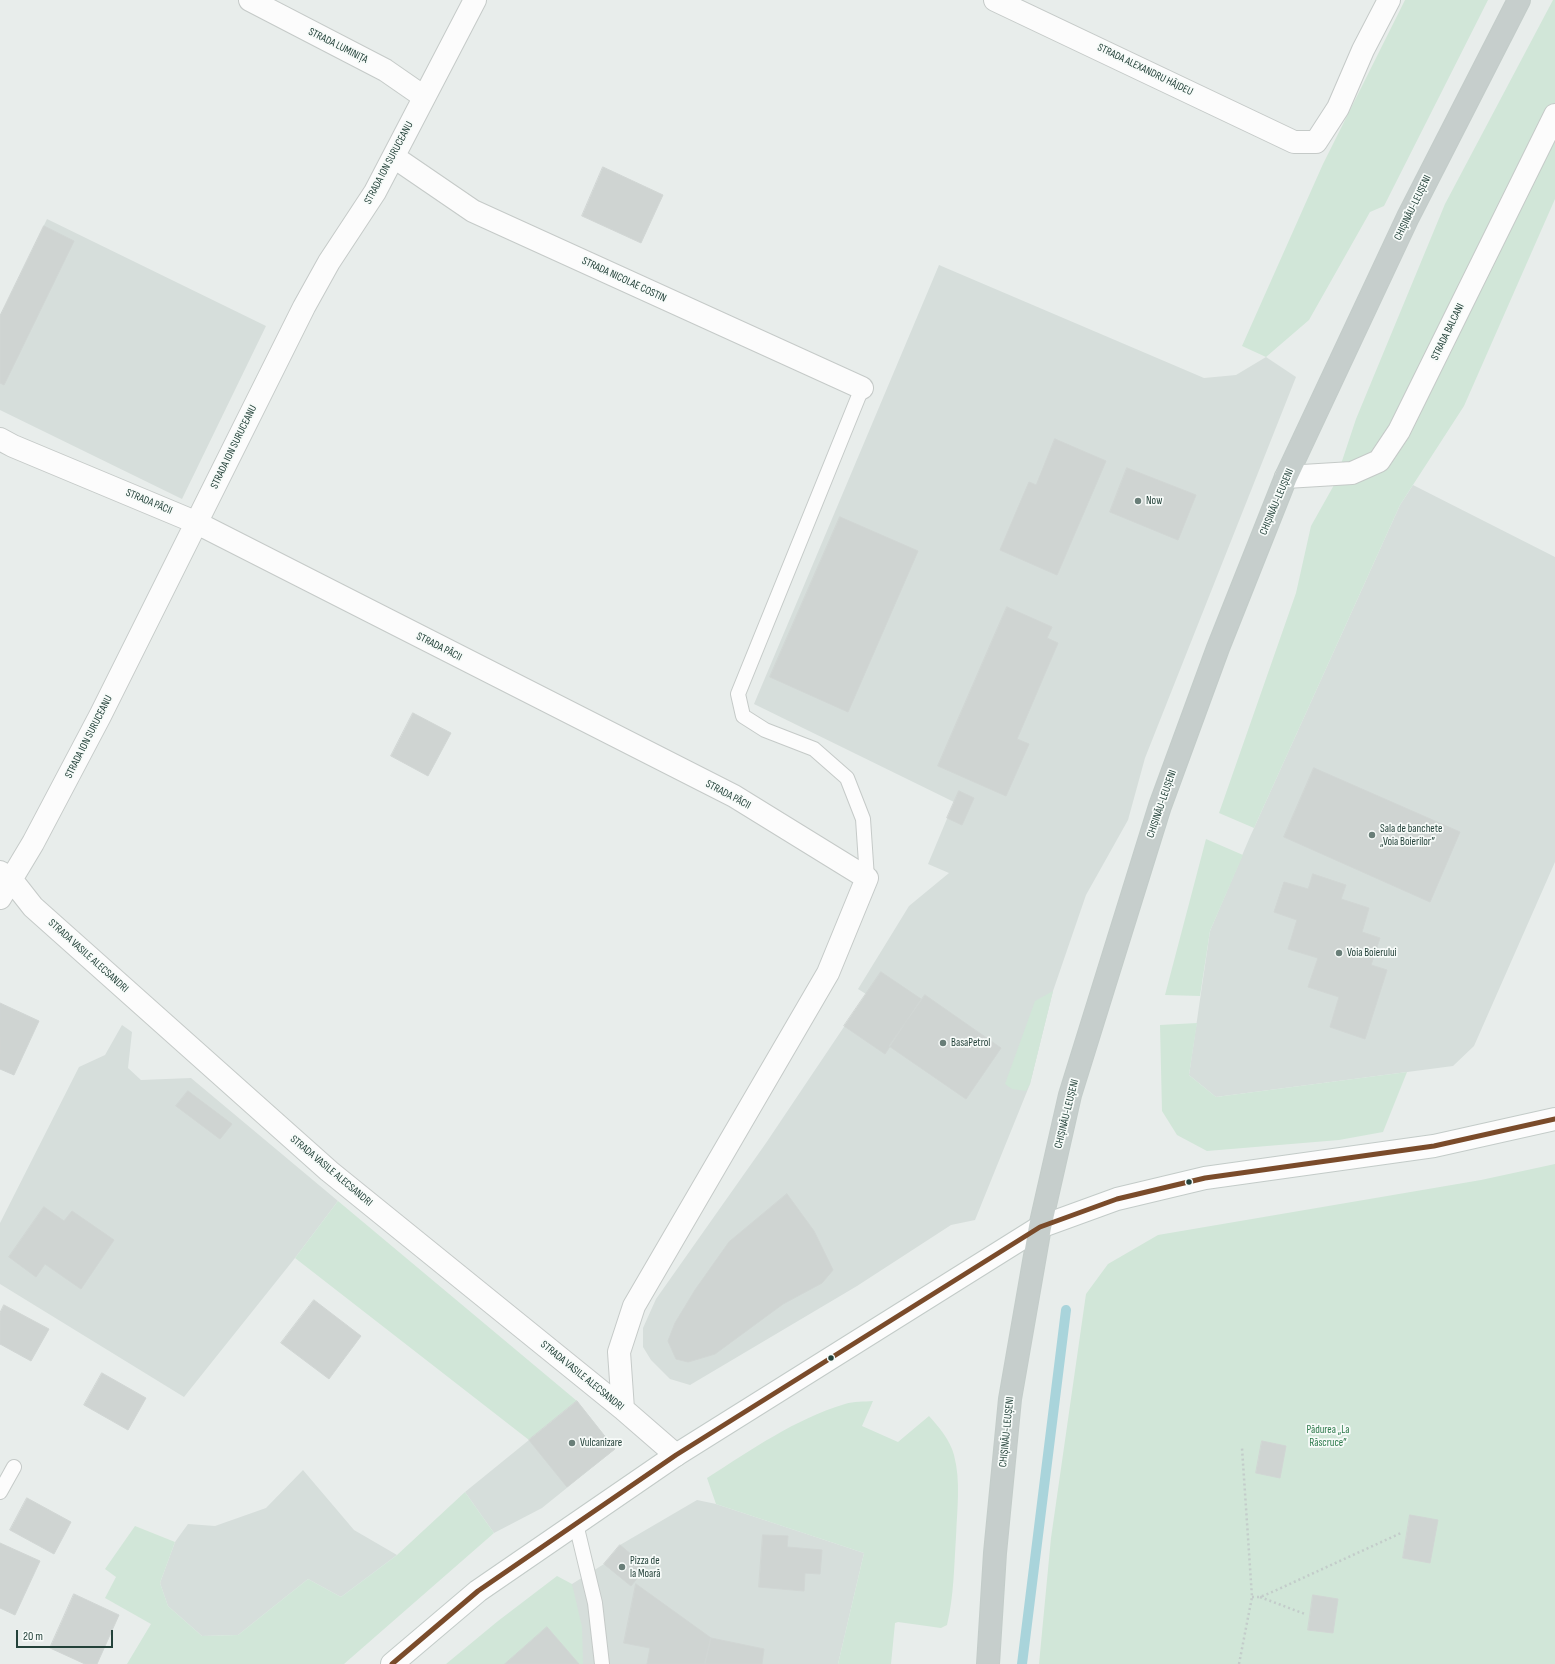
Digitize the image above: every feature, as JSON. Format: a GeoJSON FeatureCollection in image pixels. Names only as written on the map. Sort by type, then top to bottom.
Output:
{"type":"FeatureCollection","features":[{"type":"Feature","properties":{"kind":"highway","name":"CHIȘINĂU-LEUȘENI"},"geometry":{"type":"LineString","coordinates":[[988,1664],[995,1553],[1010,1399],[1040,1228],[1070,1095],[1158,813],[1218,648],[1286,477],[1408,217],[1518,0]]}},
{"type":"Feature","properties":{"kind":"street","name":"STRADA LUMINIȚA"},"geometry":{"type":"LineString","coordinates":[[250,0],[385,70],[424,97]]}},
{"type":"Feature","properties":{"kind":"street","name":"STRADA ION SURUCEANU"},"geometry":{"type":"LineString","coordinates":[[0,898],[5,875],[33,843],[59,796],[304,308],[329,262],[356,222],[394,157],[475,0]]}},
{"type":"Feature","properties":{"kind":"street","name":"STRADA ALEXANDRU HÂJDEU"},"geometry":{"type":"LineString","coordinates":[[995,0],[1294,142],[1316,142],[1338,108],[1363,50],[1389,0]]}},
{"type":"Feature","properties":{"kind":"street","name":"STRADA BALCANI"},"geometry":{"type":"LineString","coordinates":[[1286,477],[1352,473],[1379,461],[1399,431],[1555,115]]}},
{"type":"Feature","properties":{"kind":"street","name":"STRADA NICOLAE COSTIN"},"geometry":{"type":"LineString","coordinates":[[394,157],[473,211],[862,388]]}},
{"type":"Feature","properties":{"kind":"street","name":"STRADA PĂCII"},"geometry":{"type":"LineString","coordinates":[[0,439],[13,446],[196,522],[734,796],[867,878]]}},
{"type":"Feature","properties":{"kind":"street","name":"STRADA VASILE ALECSANDRI"},"geometry":{"type":"LineString","coordinates":[[5,875],[33,907],[329,1171],[623,1409],[676,1455]]}},
{"type":"Feature","properties":{"kind":"street"},"geometry":{"type":"LineString","coordinates":[[623,1409],[619,1352],[634,1306],[828,973],[867,878]]}},
{"type":"Feature","properties":{"kind":"street"},"geometry":{"type":"LineString","coordinates":[[392,1664],[478,1591],[676,1455],[1040,1228],[1117,1199],[1205,1178],[1434,1146],[1555,1119]]}},
{"type":"Feature","properties":{"kind":"lane"},"geometry":{"type":"LineString","coordinates":[[862,388],[738,694],[743,716],[765,730],[814,749],[847,778],[863,819],[867,878]]}},
{"type":"Feature","properties":{"kind":"lane"},"geometry":{"type":"LineString","coordinates":[[0,1492],[14,1467]]}},
{"type":"Feature","properties":{"kind":"lane"},"geometry":{"type":"LineString","coordinates":[[576,1524],[596,1603],[602,1664]]}},
{"type":"Feature","properties":{"kind":"path"},"geometry":{"type":"LineString","coordinates":[[1239,1664],[1252,1597],[1242,1448]]}},
{"type":"Feature","properties":{"kind":"path"},"geometry":{"type":"LineString","coordinates":[[1260,1597],[1401,1533]]}},
{"type":"Feature","properties":{"kind":"path"},"geometry":{"type":"LineString","coordinates":[[1252,1597],[1260,1597],[1305,1614]]}},
{"type":"Feature","properties":{"kind":"shaded area"},"geometry":{"type":"Polygon","coordinates":[[[47,219],[266,326],[182,499],[0,410],[0,316],[47,219]]]}},
{"type":"Feature","properties":{"kind":"shaded area"},"geometry":{"type":"Polygon","coordinates":[[[939,265],[1204,378],[1236,375],[1266,357],[1296,377],[1145,758],[1128,820],[1086,895],[1053,991],[1030,1084],[975,1220],[951,1225],[857,1286],[690,1385],[670,1379],[651,1360],[643,1347],[643,1328],[656,1299],[766,1143],[866,994],[858,989],[909,906],[949,873],[928,864],[954,802],[754,704],[939,265]]]}},
{"type":"Feature","properties":{"kind":"shaded area","name":"Sala de banchete „Voia Boierilor”"},"geometry":{"type":"Polygon","coordinates":[[[1413,485],[1555,557],[1555,862],[1474,1046],[1453,1066],[1216,1097],[1189,1075],[1210,931],[1249,839],[1400,505],[1413,485]]]}},
{"type":"Feature","properties":{"kind":"shaded area"},"geometry":{"type":"Polygon","coordinates":[[[122,1025],[132,1032],[128,1068],[141,1080],[191,1078],[338,1201],[295,1258],[184,1397],[0,1284],[0,1223],[79,1067],[105,1055],[122,1025]]]}},
{"type":"Feature","properties":{"kind":"shaded area"},"geometry":{"type":"Polygon","coordinates":[[[577,1401],[615,1449],[542,1508],[494,1533],[465,1492],[577,1401]]]}},
{"type":"Feature","properties":{"kind":"shaded area"},"geometry":{"type":"Polygon","coordinates":[[[303,1470],[354,1530],[397,1555],[341,1597],[308,1579],[238,1635],[202,1636],[168,1606],[160,1583],[175,1542],[188,1524],[215,1526],[266,1508],[303,1470]]]}},
{"type":"Feature","properties":{"kind":"shaded area"},"geometry":{"type":"Polygon","coordinates":[[[697,1500],[716,1504],[864,1553],[838,1664],[487,1664],[572,1584],[604,1564],[620,1545],[697,1500]]]}},
{"type":"Feature","properties":{"kind":"green space"},"geometry":{"type":"Polygon","coordinates":[[[1405,0],[1488,0],[1384,206],[1370,212],[1309,320],[1266,357],[1242,346],[1323,164],[1405,0]]]}},
{"type":"Feature","properties":{"kind":"green space"},"geometry":{"type":"Polygon","coordinates":[[[1553,0],[1555,0],[1555,199],[1464,406],[1400,505],[1254,828],[1219,813],[1296,593],[1311,526],[1334,485],[1356,419],[1445,204],[1553,0]]]}},
{"type":"Feature","properties":{"kind":"green space"},"geometry":{"type":"Polygon","coordinates":[[[1206,839],[1243,855],[1210,931],[1200,996],[1165,995],[1206,839]]]}},
{"type":"Feature","properties":{"kind":"green space"},"geometry":{"type":"Polygon","coordinates":[[[1053,991],[1030,1084],[1026,1091],[1012,1089],[1005,1084],[1035,1001],[1053,991]]]}},
{"type":"Feature","properties":{"kind":"green space"},"geometry":{"type":"Polygon","coordinates":[[[1197,1023],[1189,1075],[1216,1097],[1407,1072],[1383,1132],[1339,1140],[1207,1151],[1177,1135],[1162,1111],[1160,1025],[1197,1023]]]}},
{"type":"Feature","properties":{"kind":"green space","name":"Pădurea „La Răscruce”"},"geometry":{"type":"Polygon","coordinates":[[[1555,1164],[1555,1664],[1039,1664],[1051,1538],[1086,1294],[1108,1264],[1158,1235],[1481,1180],[1555,1164]]]}},
{"type":"Feature","properties":{"kind":"green space"},"geometry":{"type":"Polygon","coordinates":[[[338,1201],[577,1401],[529,1440],[295,1258],[338,1201]]]}},
{"type":"Feature","properties":{"kind":"green space"},"geometry":{"type":"Polygon","coordinates":[[[873,1401],[862,1426],[898,1442],[929,1416],[944,1434],[952,1449],[956,1465],[958,1496],[951,1603],[947,1625],[941,1628],[898,1622],[895,1623],[891,1664],[838,1664],[864,1553],[716,1504],[707,1478],[774,1436],[809,1418],[848,1403],[873,1401]]]}},
{"type":"Feature","properties":{"kind":"green space"},"geometry":{"type":"Polygon","coordinates":[[[465,1492],[494,1533],[344,1664],[127,1664],[151,1624],[105,1598],[116,1577],[105,1569],[135,1526],[175,1542],[160,1583],[168,1606],[202,1636],[238,1635],[308,1579],[341,1597],[397,1555],[465,1492]]]}},
{"type":"Feature","properties":{"kind":"green space"},"geometry":{"type":"Polygon","coordinates":[[[557,1576],[572,1584],[582,1627],[583,1664],[446,1664],[498,1621],[557,1576]]]}},
{"type":"Feature","properties":{"kind":"building"},"geometry":{"type":"Polygon","coordinates":[[[603,167],[663,195],[641,243],[582,216],[603,167]]]}},
{"type":"Feature","properties":{"kind":"building"},"geometry":{"type":"Polygon","coordinates":[[[44,226],[74,241],[4,385],[0,383],[0,316],[44,226]]]}},
{"type":"Feature","properties":{"kind":"building"},"geometry":{"type":"Polygon","coordinates":[[[1055,439],[1106,461],[1057,575],[1000,550],[1029,482],[1036,485],[1055,439]]]}},
{"type":"Feature","properties":{"kind":"building"},"geometry":{"type":"Polygon","coordinates":[[[1127,468],[1196,495],[1178,540],[1110,512],[1127,468]]]}},
{"type":"Feature","properties":{"kind":"building"},"geometry":{"type":"Polygon","coordinates":[[[840,517],[918,551],[848,712],[770,677],[840,517]]]}},
{"type":"Feature","properties":{"kind":"building"},"geometry":{"type":"Polygon","coordinates":[[[1007,607],[1052,627],[1047,638],[1058,643],[1017,739],[1029,744],[1006,796],[938,766],[1007,607]]]}},
{"type":"Feature","properties":{"kind":"building"},"geometry":{"type":"Polygon","coordinates":[[[413,713],[451,733],[428,776],[391,756],[413,713]]]}},
{"type":"Feature","properties":{"kind":"building","name":"Sala de banchete „Voia Boierilor”"},"geometry":{"type":"Polygon","coordinates":[[[1314,768],[1460,832],[1430,902],[1284,837],[1314,768]]]}},
{"type":"Feature","properties":{"kind":"building"},"geometry":{"type":"Polygon","coordinates":[[[959,791],[974,798],[962,825],[947,818],[959,791]]]}},
{"type":"Feature","properties":{"kind":"building","name":"Voia Boierului"},"geometry":{"type":"Polygon","coordinates":[[[1313,874],[1346,885],[1341,899],[1369,908],[1362,932],[1380,938],[1371,965],[1387,970],[1365,1039],[1330,1027],[1339,997],[1308,987],[1318,958],[1288,949],[1297,920],[1274,912],[1284,882],[1308,889],[1313,874]]]}},
{"type":"Feature","properties":{"kind":"building"},"geometry":{"type":"Polygon","coordinates":[[[881,972],[921,999],[885,1054],[844,1026],[881,972]]]}},
{"type":"Feature","properties":{"kind":"building"},"geometry":{"type":"Polygon","coordinates":[[[925,995],[1001,1048],[966,1099],[889,1046],[925,995]]]}},
{"type":"Feature","properties":{"kind":"building"},"geometry":{"type":"Polygon","coordinates":[[[0,1003],[39,1021],[14,1075],[0,1069],[0,1003]]]}},
{"type":"Feature","properties":{"kind":"building"},"geometry":{"type":"Polygon","coordinates":[[[188,1091],[232,1124],[220,1139],[176,1106],[188,1091]]]}},
{"type":"Feature","properties":{"kind":"building"},"geometry":{"type":"Polygon","coordinates":[[[787,1194],[814,1231],[833,1270],[822,1283],[783,1304],[715,1354],[688,1362],[676,1359],[668,1341],[675,1323],[695,1290],[729,1242],[787,1194]]]}},
{"type":"Feature","properties":{"kind":"building"},"geometry":{"type":"Polygon","coordinates":[[[44,1207],[64,1221],[72,1211],[114,1240],[81,1289],[45,1264],[36,1277],[9,1257],[44,1207]]]}},
{"type":"Feature","properties":{"kind":"building"},"geometry":{"type":"Polygon","coordinates":[[[314,1300],[361,1336],[329,1379],[281,1343],[314,1300]]]}},
{"type":"Feature","properties":{"kind":"building"},"geometry":{"type":"Polygon","coordinates":[[[4,1305],[49,1329],[31,1361],[0,1344],[0,1313],[4,1305]]]}},
{"type":"Feature","properties":{"kind":"building"},"geometry":{"type":"Polygon","coordinates":[[[102,1373],[146,1398],[128,1430],[84,1405],[102,1373]]]}},
{"type":"Feature","properties":{"kind":"building"},"geometry":{"type":"Polygon","coordinates":[[[577,1401],[615,1449],[567,1487],[529,1440],[577,1401]]]}},
{"type":"Feature","properties":{"kind":"building"},"geometry":{"type":"Polygon","coordinates":[[[1262,1441],[1286,1446],[1280,1478],[1256,1473],[1262,1441]]]}},
{"type":"Feature","properties":{"kind":"building"},"geometry":{"type":"Polygon","coordinates":[[[27,1498],[71,1522],[54,1554],[10,1530],[27,1498]]]}},
{"type":"Feature","properties":{"kind":"building"},"geometry":{"type":"Polygon","coordinates":[[[1410,1515],[1438,1520],[1430,1563],[1403,1558],[1410,1515]]]}},
{"type":"Feature","properties":{"kind":"building"},"geometry":{"type":"Polygon","coordinates":[[[763,1535],[788,1536],[787,1547],[822,1550],[820,1574],[805,1573],[804,1591],[759,1587],[763,1535]]]}},
{"type":"Feature","properties":{"kind":"building"},"geometry":{"type":"Polygon","coordinates":[[[0,1543],[40,1561],[15,1615],[0,1608],[0,1543]]]}},
{"type":"Feature","properties":{"kind":"building"},"geometry":{"type":"Polygon","coordinates":[[[620,1545],[646,1567],[631,1586],[604,1564],[620,1545]]]}},
{"type":"Feature","properties":{"kind":"building"},"geometry":{"type":"Polygon","coordinates":[[[636,1584],[711,1638],[705,1664],[647,1664],[650,1648],[624,1643],[636,1584]]]}},
{"type":"Feature","properties":{"kind":"building"},"geometry":{"type":"Polygon","coordinates":[[[74,1594],[119,1615],[97,1664],[85,1664],[50,1648],[74,1594]]]}},
{"type":"Feature","properties":{"kind":"building"},"geometry":{"type":"Polygon","coordinates":[[[1313,1595],[1338,1599],[1333,1633],[1308,1630],[1313,1595]]]}},
{"type":"Feature","properties":{"kind":"building"},"geometry":{"type":"Polygon","coordinates":[[[547,1627],[579,1664],[505,1664],[547,1627]]]}},
{"type":"Feature","properties":{"kind":"building"},"geometry":{"type":"Polygon","coordinates":[[[711,1638],[764,1649],[762,1664],[705,1664],[711,1638]]]}},
{"type":"Feature","properties":{"kind":"waterway"},"geometry":{"type":"LineString","coordinates":[[1022,1664],[1066,1310]]}},
{"type":"Feature","properties":{"kind":"transit line"},"geometry":{"type":"LineString","coordinates":[[392,1664],[478,1591],[676,1455],[1040,1227],[1117,1199],[1205,1178],[1434,1146],[1555,1119]]}},
{"type":"Feature","properties":{"kind":"place","name":"Now"},"geometry":{"type":"Point","coordinates":[1138,501]}},
{"type":"Feature","properties":{"kind":"place","name":"Sala de banchete „Voia Boierilor”"},"geometry":{"type":"Point","coordinates":[1372,835]}},
{"type":"Feature","properties":{"kind":"place","name":"Voia Boierului"},"geometry":{"type":"Point","coordinates":[1339,953]}},
{"type":"Feature","properties":{"kind":"place","name":"BasaPetrol"},"geometry":{"type":"Point","coordinates":[943,1043]}},
{"type":"Feature","properties":{"kind":"place","name":"Vulcanizare"},"geometry":{"type":"Point","coordinates":[572,1443]}},
{"type":"Feature","properties":{"kind":"place","name":"Pizza de la Moară"},"geometry":{"type":"Point","coordinates":[622,1567]}}]}
